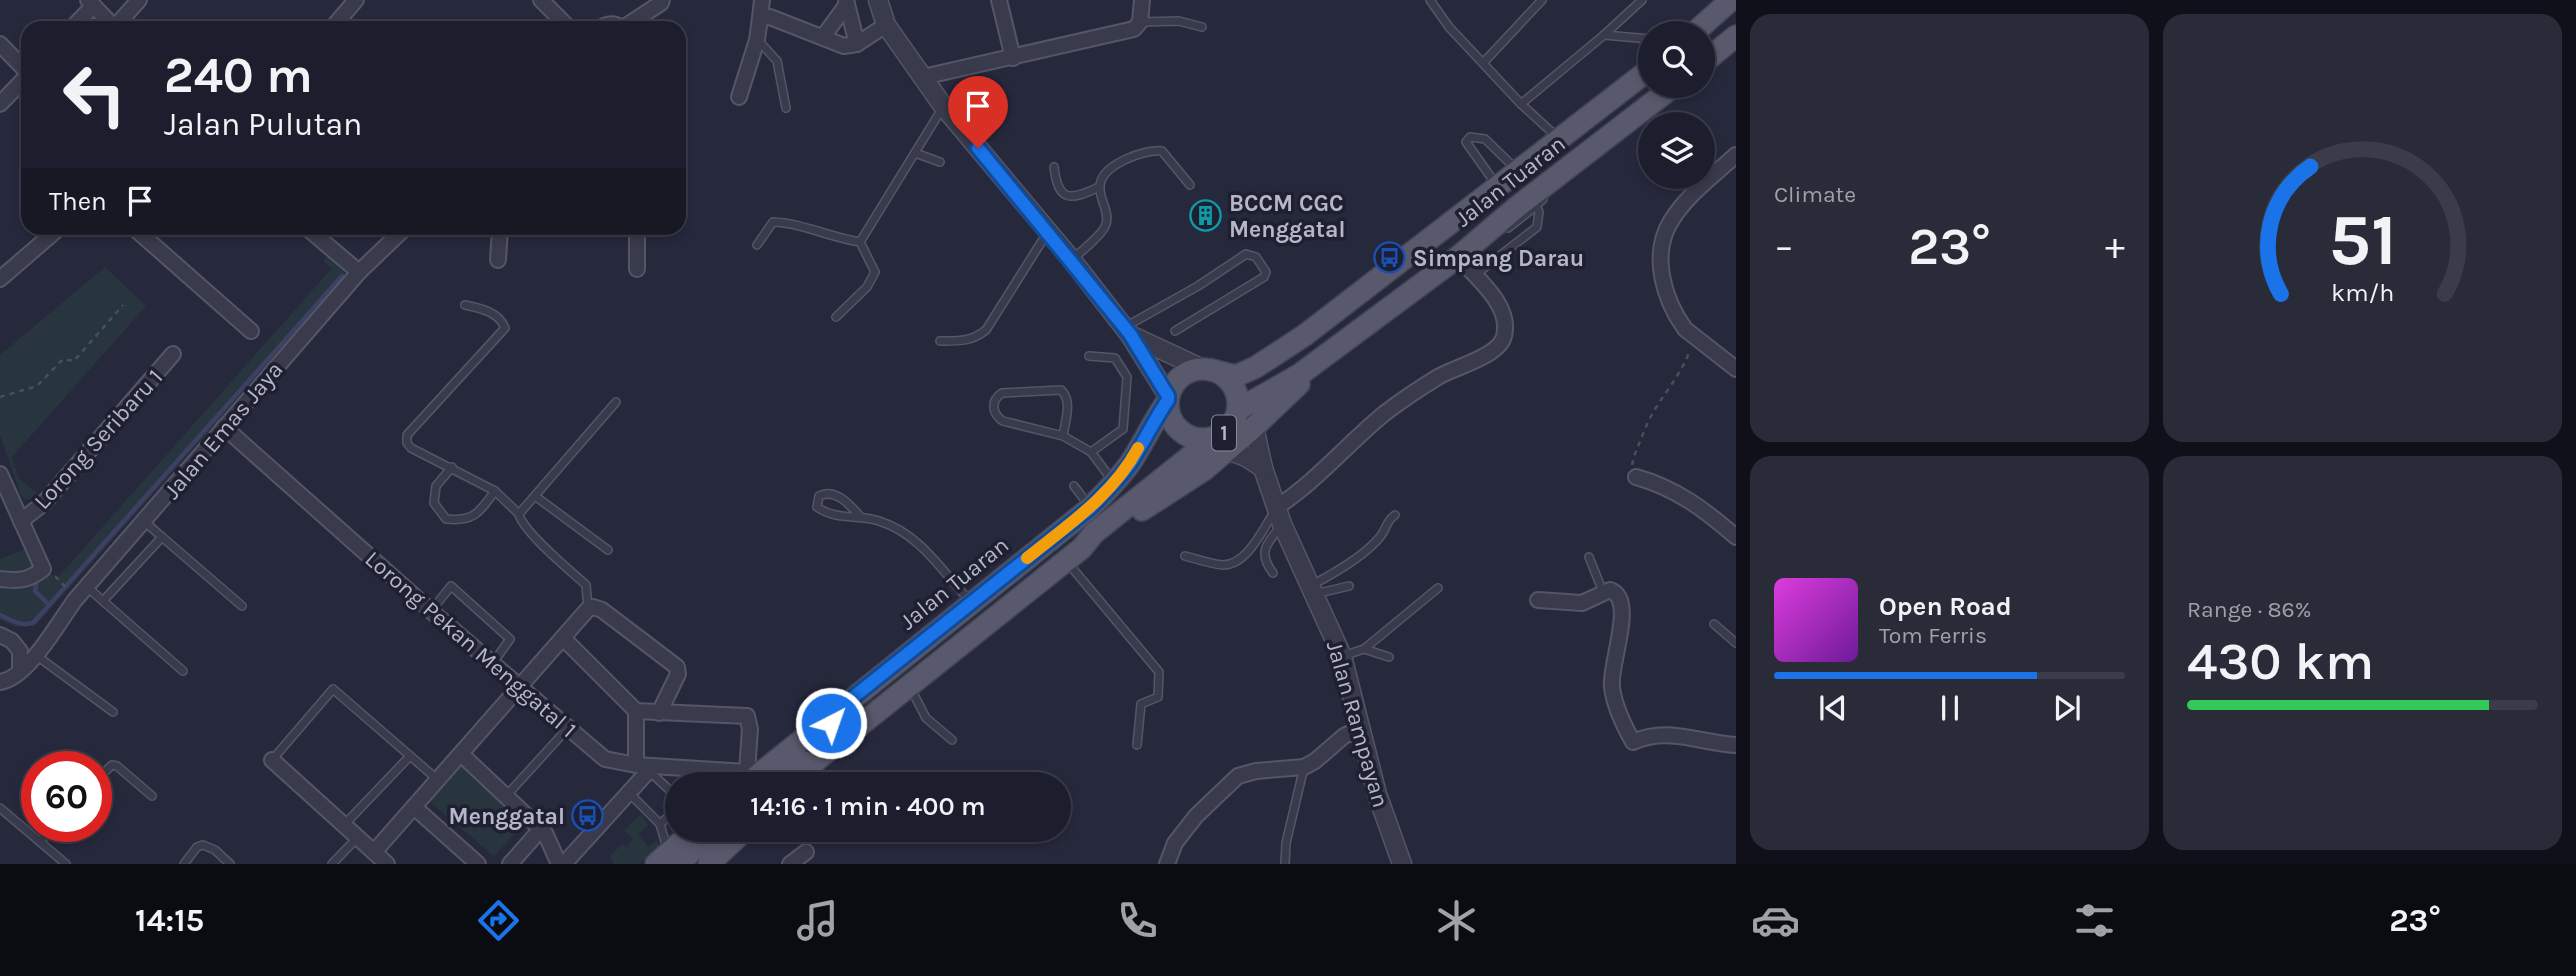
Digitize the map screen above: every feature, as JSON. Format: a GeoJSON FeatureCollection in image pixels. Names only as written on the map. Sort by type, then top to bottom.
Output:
{"type":"FeatureCollection","features":[{"type":"Feature","properties":{"kind":"main road"},"geometry":{"type":"LineString","coordinates":[[1705,21],[1723,2]]}},
{"type":"Feature","properties":{"kind":"main road"},"geometry":{"type":"LineString","coordinates":[[1715,53],[1736,36]]}},
{"type":"Feature","properties":{"kind":"main road","name":"Jalan Tuaran"},"geometry":{"type":"LineString","coordinates":[[1207,369],[1236,376],[1256,367],[1305,335],[1638,78]]}},
{"type":"Feature","properties":{"kind":"main road","name":"Jalan Tuaran"},"geometry":{"type":"LineString","coordinates":[[1239,409],[1299,375],[1465,259],[1517,207],[1659,98]]}},
{"type":"Feature","properties":{"kind":"main road"},"geometry":{"type":"LineString","coordinates":[[1220,444],[1254,427],[1303,380],[1318,361]]}},
{"type":"Feature","properties":{"kind":"main road"},"geometry":{"type":"LineString","coordinates":[[1168,398],[1181,377],[1207,369]]}},
{"type":"Feature","properties":{"kind":"main road","name":"1"},"geometry":{"type":"LineString","coordinates":[[804,772],[1073,554],[1094,533],[1220,444],[1239,409],[1238,396],[1233,384],[1223,375],[1207,369]]}},
{"type":"Feature","properties":{"kind":"main road","name":"Jalan Tuaran"},"geometry":{"type":"LineString","coordinates":[[763,772],[1090,508],[1115,483],[1131,461],[1168,398]]}},
{"type":"Feature","properties":{"kind":"main road","name":"1"},"geometry":{"type":"LineString","coordinates":[[1168,398],[1170,417],[1180,431],[1195,439],[1220,444]]}},
{"type":"Feature","properties":{"kind":"main road"},"geometry":{"type":"LineString","coordinates":[[841,707],[831,720],[834,728],[841,727],[1048,560],[1073,554]]}},
{"type":"Feature","properties":{"kind":"main road"},"geometry":{"type":"LineString","coordinates":[[773,772],[819,758]]}},
{"type":"Feature","properties":{"kind":"main road"},"geometry":{"type":"LineString","coordinates":[[668,860],[684,842]]}},
{"type":"Feature","properties":{"kind":"main road"},"geometry":{"type":"LineString","coordinates":[[668,860],[697,842]]}},
{"type":"Feature","properties":{"kind":"main road"},"geometry":{"type":"LineString","coordinates":[[709,864],[732,842]]}},
{"type":"Feature","properties":{"kind":"street"},"geometry":{"type":"LineString","coordinates":[[121,21],[139,0]]}},
{"type":"Feature","properties":{"kind":"street"},"geometry":{"type":"LineString","coordinates":[[338,21],[356,0]]}},
{"type":"Feature","properties":{"kind":"street"},"geometry":{"type":"LineString","coordinates":[[541,0],[562,21]]}},
{"type":"Feature","properties":{"kind":"street"},"geometry":{"type":"LineString","coordinates":[[634,21],[661,4],[662,0]]}},
{"type":"Feature","properties":{"kind":"street"},"geometry":{"type":"LineString","coordinates":[[739,97],[757,40],[762,0]]}},
{"type":"Feature","properties":{"kind":"street"},"geometry":{"type":"LineString","coordinates":[[878,0],[886,25],[943,106],[1127,331],[1168,398]]}},
{"type":"Feature","properties":{"kind":"street"},"geometry":{"type":"LineString","coordinates":[[999,0],[1013,58]]}},
{"type":"Feature","properties":{"kind":"street"},"geometry":{"type":"LineString","coordinates":[[923,77],[1133,29],[1140,22],[1142,0]]}},
{"type":"Feature","properties":{"kind":"street"},"geometry":{"type":"LineString","coordinates":[[823,37],[846,2]]}},
{"type":"Feature","properties":{"kind":"street"},"geometry":{"type":"LineString","coordinates":[[846,2],[857,44]]}},
{"type":"Feature","properties":{"kind":"street"},"geometry":{"type":"LineString","coordinates":[[77,21],[90,3],[108,21]]}},
{"type":"Feature","properties":{"kind":"street"},"geometry":{"type":"LineString","coordinates":[[760,18],[770,17],[844,46],[857,44],[886,25]]}},
{"type":"Feature","properties":{"kind":"street"},"geometry":{"type":"LineString","coordinates":[[0,44],[21,66]]}},
{"type":"Feature","properties":{"kind":"street"},"geometry":{"type":"LineString","coordinates":[[0,104],[21,82]]}},
{"type":"Feature","properties":{"kind":"street"},"geometry":{"type":"LineString","coordinates":[[1736,155],[1689,198],[1670,222],[1661,262],[1663,286],[1673,312],[1685,329],[1736,369]]}},
{"type":"Feature","properties":{"kind":"street"},"geometry":{"type":"LineString","coordinates":[[0,279],[51,235]]}},
{"type":"Feature","properties":{"kind":"street"},"geometry":{"type":"LineString","coordinates":[[142,235],[251,331]]}},
{"type":"Feature","properties":{"kind":"street"},"geometry":{"type":"LineString","coordinates":[[315,235],[359,272]]}},
{"type":"Feature","properties":{"kind":"street","name":"Jalan Emas Jaya"},"geometry":{"type":"LineString","coordinates":[[37,656],[88,587],[224,427],[359,272],[398,235]]}},
{"type":"Feature","properties":{"kind":"street"},"geometry":{"type":"LineString","coordinates":[[499,260],[500,235]]}},
{"type":"Feature","properties":{"kind":"street"},"geometry":{"type":"LineString","coordinates":[[637,235],[637,269]]}},
{"type":"Feature","properties":{"kind":"street"},"geometry":{"type":"LineString","coordinates":[[1280,516],[1302,491],[1385,413],[1440,376],[1497,348],[1504,339],[1504,315],[1465,259]]}},
{"type":"Feature","properties":{"kind":"street"},"geometry":{"type":"LineString","coordinates":[[1127,331],[1207,369]]}},
{"type":"Feature","properties":{"kind":"street","name":"Lorong Seribaru 1"},"geometry":{"type":"LineString","coordinates":[[22,521],[44,503],[173,354]]}},
{"type":"Feature","properties":{"kind":"street","name":"Lorong Pekan Menggatal 1"},"geometry":{"type":"LineString","coordinates":[[224,427],[431,611],[605,759],[646,768],[686,772]]}},
{"type":"Feature","properties":{"kind":"street","name":"Jalan Rampayan"},"geometry":{"type":"LineString","coordinates":[[1254,427],[1263,468],[1280,516],[1342,656],[1377,794],[1402,864]]}},
{"type":"Feature","properties":{"kind":"street"},"geometry":{"type":"LineString","coordinates":[[1220,444],[1263,468]]}},
{"type":"Feature","properties":{"kind":"street"},"geometry":{"type":"LineString","coordinates":[[0,474],[46,569],[30,579],[0,579]]}},
{"type":"Feature","properties":{"kind":"street"},"geometry":{"type":"LineString","coordinates":[[1636,477],[1657,483],[1700,506],[1736,537]]}},
{"type":"Feature","properties":{"kind":"street"},"geometry":{"type":"LineString","coordinates":[[1538,600],[1582,603],[1611,590],[1621,599],[1622,622],[1612,666],[1612,687],[1633,743],[1651,735],[1668,734],[1736,745]]}},
{"type":"Feature","properties":{"kind":"street"},"geometry":{"type":"LineString","coordinates":[[374,852],[588,609],[593,607],[602,610],[677,667],[677,674],[659,713]]}},
{"type":"Feature","properties":{"kind":"street"},"geometry":{"type":"LineString","coordinates":[[6,639],[38,645],[48,638]]}},
{"type":"Feature","properties":{"kind":"street"},"geometry":{"type":"LineString","coordinates":[[461,754],[541,829],[561,864],[629,793],[646,768],[636,711],[563,638]]}},
{"type":"Feature","properties":{"kind":"street"},"geometry":{"type":"LineString","coordinates":[[6,639],[22,657],[11,677]]}},
{"type":"Feature","properties":{"kind":"street"},"geometry":{"type":"LineString","coordinates":[[11,677],[37,656]]}},
{"type":"Feature","properties":{"kind":"street"},"geometry":{"type":"LineString","coordinates":[[636,711],[747,716],[754,772]]}},
{"type":"Feature","properties":{"kind":"street"},"geometry":{"type":"LineString","coordinates":[[1167,864],[1175,843],[1196,816],[1238,776],[1256,771],[1304,766],[1315,761],[1344,736],[1361,728]]}},
{"type":"Feature","properties":{"kind":"street"},"geometry":{"type":"LineString","coordinates":[[272,761],[387,864]]}},
{"type":"Feature","properties":{"kind":"street"},"geometry":{"type":"LineString","coordinates":[[414,807],[478,864]]}},
{"type":"Feature","properties":{"kind":"street"},"geometry":{"type":"LineString","coordinates":[[510,864],[541,829]]}},
{"type":"Feature","properties":{"kind":"street"},"geometry":{"type":"LineString","coordinates":[[790,864],[806,852]]}},
{"type":"Feature","properties":{"kind":"lane"},"geometry":{"type":"LineString","coordinates":[[1430,0],[1449,27],[1485,62],[1521,104],[1560,140]]}},
{"type":"Feature","properties":{"kind":"lane"},"geometry":{"type":"LineString","coordinates":[[1485,62],[1542,0]]}},
{"type":"Feature","properties":{"kind":"lane"},"geometry":{"type":"LineString","coordinates":[[1521,104],[1643,0]]}},
{"type":"Feature","properties":{"kind":"lane"},"geometry":{"type":"LineString","coordinates":[[1140,22],[1179,20],[1202,27]]}},
{"type":"Feature","properties":{"kind":"lane"},"geometry":{"type":"LineString","coordinates":[[1604,35],[1638,38]]}},
{"type":"Feature","properties":{"kind":"lane"},"geometry":{"type":"LineString","coordinates":[[757,40],[776,61],[786,108]]}},
{"type":"Feature","properties":{"kind":"lane"},"geometry":{"type":"LineString","coordinates":[[860,242],[943,106]]}},
{"type":"Feature","properties":{"kind":"lane"},"geometry":{"type":"LineString","coordinates":[[1497,186],[1466,142],[1470,137],[1485,139],[1518,171]]}},
{"type":"Feature","properties":{"kind":"lane"},"geometry":{"type":"LineString","coordinates":[[1071,260],[1105,229],[1108,221],[1099,187],[1102,178],[1115,165],[1152,150],[1162,152],[1190,185]]}},
{"type":"Feature","properties":{"kind":"lane"},"geometry":{"type":"LineString","coordinates":[[915,153],[940,162]]}},
{"type":"Feature","properties":{"kind":"lane"},"geometry":{"type":"LineString","coordinates":[[1054,167],[1056,184],[1060,192],[1068,196],[1076,197],[1099,187]]}},
{"type":"Feature","properties":{"kind":"lane"},"geometry":{"type":"LineString","coordinates":[[1505,231],[1551,192],[1564,172]]}},
{"type":"Feature","properties":{"kind":"lane"},"geometry":{"type":"LineString","coordinates":[[1475,276],[1537,227],[1539,212],[1536,206]]}},
{"type":"Feature","properties":{"kind":"lane"},"geometry":{"type":"LineString","coordinates":[[757,245],[773,222],[792,222],[816,232],[860,242]]}},
{"type":"Feature","properties":{"kind":"lane"},"geometry":{"type":"LineString","coordinates":[[940,341],[975,339],[986,330],[1047,232]]}},
{"type":"Feature","properties":{"kind":"lane"},"geometry":{"type":"LineString","coordinates":[[836,317],[867,287],[875,272],[860,242]]}},
{"type":"Feature","properties":{"kind":"lane"},"geometry":{"type":"LineString","coordinates":[[1127,331],[1246,254],[1256,257],[1266,272],[1264,277],[1175,331]]}},
{"type":"Feature","properties":{"kind":"lane"},"geometry":{"type":"LineString","coordinates":[[465,305],[484,309],[502,322],[505,328],[407,435],[407,443],[411,448],[495,491],[519,514],[521,522],[531,533],[586,585],[588,609]]}},
{"type":"Feature","properties":{"kind":"lane"},"geometry":{"type":"LineString","coordinates":[[1089,356],[1115,358],[1127,377],[1123,429],[1091,452]]}},
{"type":"Feature","properties":{"kind":"lane"},"geometry":{"type":"LineString","coordinates":[[1063,436],[1068,403],[1061,390],[1002,393],[996,399],[994,414],[1003,421],[1063,436],[1091,452],[1115,483]]}},
{"type":"Feature","properties":{"kind":"lane"},"geometry":{"type":"LineString","coordinates":[[519,514],[616,402]]}},
{"type":"Feature","properties":{"kind":"lane"},"geometry":{"type":"LineString","coordinates":[[452,467],[436,486],[434,503],[446,519],[464,521],[479,513],[495,491]]}},
{"type":"Feature","properties":{"kind":"lane"},"geometry":{"type":"LineString","coordinates":[[1074,486],[1090,508]]}},
{"type":"Feature","properties":{"kind":"lane"},"geometry":{"type":"LineString","coordinates":[[859,515],[849,518],[823,511],[817,507],[819,496],[834,495],[845,500],[859,515],[906,532],[971,603]]}},
{"type":"Feature","properties":{"kind":"lane"},"geometry":{"type":"LineString","coordinates":[[535,496],[608,550]]}},
{"type":"Feature","properties":{"kind":"lane"},"geometry":{"type":"LineString","coordinates":[[1313,590],[1382,536],[1384,525],[1395,515]]}},
{"type":"Feature","properties":{"kind":"lane"},"geometry":{"type":"LineString","coordinates":[[1185,556],[1224,565],[1235,562],[1280,516]]}},
{"type":"Feature","properties":{"kind":"lane"},"geometry":{"type":"LineString","coordinates":[[1273,573],[1264,561],[1264,552],[1280,516]]}},
{"type":"Feature","properties":{"kind":"lane"},"geometry":{"type":"LineString","coordinates":[[145,522],[242,606]]}},
{"type":"Feature","properties":{"kind":"lane"},"geometry":{"type":"LineString","coordinates":[[103,601],[162,537]]}},
{"type":"Feature","properties":{"kind":"lane"},"geometry":{"type":"LineString","coordinates":[[1073,554],[1159,672],[1158,697],[1141,704],[1137,745]]}},
{"type":"Feature","properties":{"kind":"lane"},"geometry":{"type":"LineString","coordinates":[[1589,557],[1603,592]]}},
{"type":"Feature","properties":{"kind":"lane"},"geometry":{"type":"LineString","coordinates":[[431,611],[451,586],[510,639],[493,663]]}},
{"type":"Feature","properties":{"kind":"lane"},"geometry":{"type":"LineString","coordinates":[[1313,590],[1349,586]]}},
{"type":"Feature","properties":{"kind":"lane"},"geometry":{"type":"LineString","coordinates":[[88,587],[183,671]]}},
{"type":"Feature","properties":{"kind":"lane"},"geometry":{"type":"LineString","coordinates":[[1342,656],[1364,649],[1438,588]]}},
{"type":"Feature","properties":{"kind":"lane"},"geometry":{"type":"LineString","coordinates":[[1714,624],[1736,643]]}},
{"type":"Feature","properties":{"kind":"lane"},"geometry":{"type":"LineString","coordinates":[[1364,649],[1389,657]]}},
{"type":"Feature","properties":{"kind":"lane"},"geometry":{"type":"LineString","coordinates":[[37,656],[113,712]]}},
{"type":"Feature","properties":{"kind":"lane"},"geometry":{"type":"LineString","coordinates":[[0,689],[11,677]]}},
{"type":"Feature","properties":{"kind":"lane"},"geometry":{"type":"LineString","coordinates":[[909,686],[926,718],[953,740]]}},
{"type":"Feature","properties":{"kind":"lane"},"geometry":{"type":"LineString","coordinates":[[272,761],[333,689],[438,780]]}},
{"type":"Feature","properties":{"kind":"lane"},"geometry":{"type":"LineString","coordinates":[[507,795],[568,728]]}},
{"type":"Feature","properties":{"kind":"lane"},"geometry":{"type":"LineString","coordinates":[[344,825],[410,756]]}},
{"type":"Feature","properties":{"kind":"lane"},"geometry":{"type":"LineString","coordinates":[[112,765],[117,765],[152,796]]}},
{"type":"Feature","properties":{"kind":"lane"},"geometry":{"type":"LineString","coordinates":[[1285,864],[1286,843],[1304,766]]}},
{"type":"Feature","properties":{"kind":"lane"},"geometry":{"type":"LineString","coordinates":[[646,768],[665,786]]}},
{"type":"Feature","properties":{"kind":"lane"},"geometry":{"type":"LineString","coordinates":[[629,793],[660,824],[668,860]]}},
{"type":"Feature","properties":{"kind":"lane"},"geometry":{"type":"LineString","coordinates":[[0,808],[21,826]]}},
{"type":"Feature","properties":{"kind":"lane"},"geometry":{"type":"LineString","coordinates":[[660,824],[665,819]]}},
{"type":"Feature","properties":{"kind":"lane"},"geometry":{"type":"LineString","coordinates":[[332,864],[357,837]]}},
{"type":"Feature","properties":{"kind":"lane"},"geometry":{"type":"LineString","coordinates":[[40,842],[66,864]]}},
{"type":"Feature","properties":{"kind":"lane"},"geometry":{"type":"LineString","coordinates":[[184,864],[197,847],[203,845],[215,850],[229,864]]}},
{"type":"Feature","properties":{"kind":"path"},"geometry":{"type":"LineString","coordinates":[[0,397],[37,386],[63,359],[74,361],[123,305]]}},
{"type":"Feature","properties":{"kind":"path"},"geometry":{"type":"LineString","coordinates":[[1636,477],[1631,468],[1634,456],[1656,407],[1685,365],[1695,337]]}},
{"type":"Feature","properties":{"kind":"path"},"geometry":{"type":"LineString","coordinates":[[46,569],[67,590]]}},
{"type":"Feature","properties":{"kind":"shaded area"},"geometry":{"type":"Polygon","coordinates":[[[329,255],[344,267],[345,279],[35,626],[16,627],[0,620],[0,559],[25,549],[40,582],[51,574],[55,579],[60,575],[331,269],[323,260],[329,255]]]}},
{"type":"Feature","properties":{"kind":"shaded area"},"geometry":{"type":"Polygon","coordinates":[[[105,267],[146,306],[12,457],[19,478],[41,497],[26,500],[21,495],[0,435],[0,355],[105,267]]]}},
{"type":"Feature","properties":{"kind":"shaded area"},"geometry":{"type":"Polygon","coordinates":[[[454,765],[465,768],[523,817],[522,826],[494,856],[425,798],[454,765]]]}},
{"type":"Feature","properties":{"kind":"shaded area"},"geometry":{"type":"Polygon","coordinates":[[[641,814],[648,826],[638,834],[648,847],[656,841],[660,845],[640,864],[613,864],[610,856],[622,844],[626,847],[633,839],[624,830],[641,814]]]}},
{"type":"Feature","properties":{"kind":"waterway"},"geometry":{"type":"LineString","coordinates":[[0,615],[21,624],[34,622],[342,276]]}},
{"type":"Feature","properties":{"kind":"waterway"},"geometry":{"type":"LineString","coordinates":[[37,579],[35,591],[49,605]]}},
{"type":"Feature","properties":{"kind":"slow traffic"},"geometry":{"type":"LineString","coordinates":[[1027,558],[1090,508],[1115,483],[1138,448]]}},
{"type":"Feature","properties":{"kind":"place","name":"BCCM CGC Menggatal"},"geometry":{"type":"Point","coordinates":[1206,216]}},
{"type":"Feature","properties":{"kind":"place","name":"Simpang Darau"},"geometry":{"type":"Point","coordinates":[1390,258]}},
{"type":"Feature","properties":{"kind":"place","name":"Menggatal"},"geometry":{"type":"Point","coordinates":[588,816]}},
{"type":"Feature","properties":{"kind":"route"},"geometry":{"type":"LineString","coordinates":[[831,723],[841,707],[1090,508],[1115,483],[1131,461],[1168,400],[1130,334],[978,148]]}}]}
